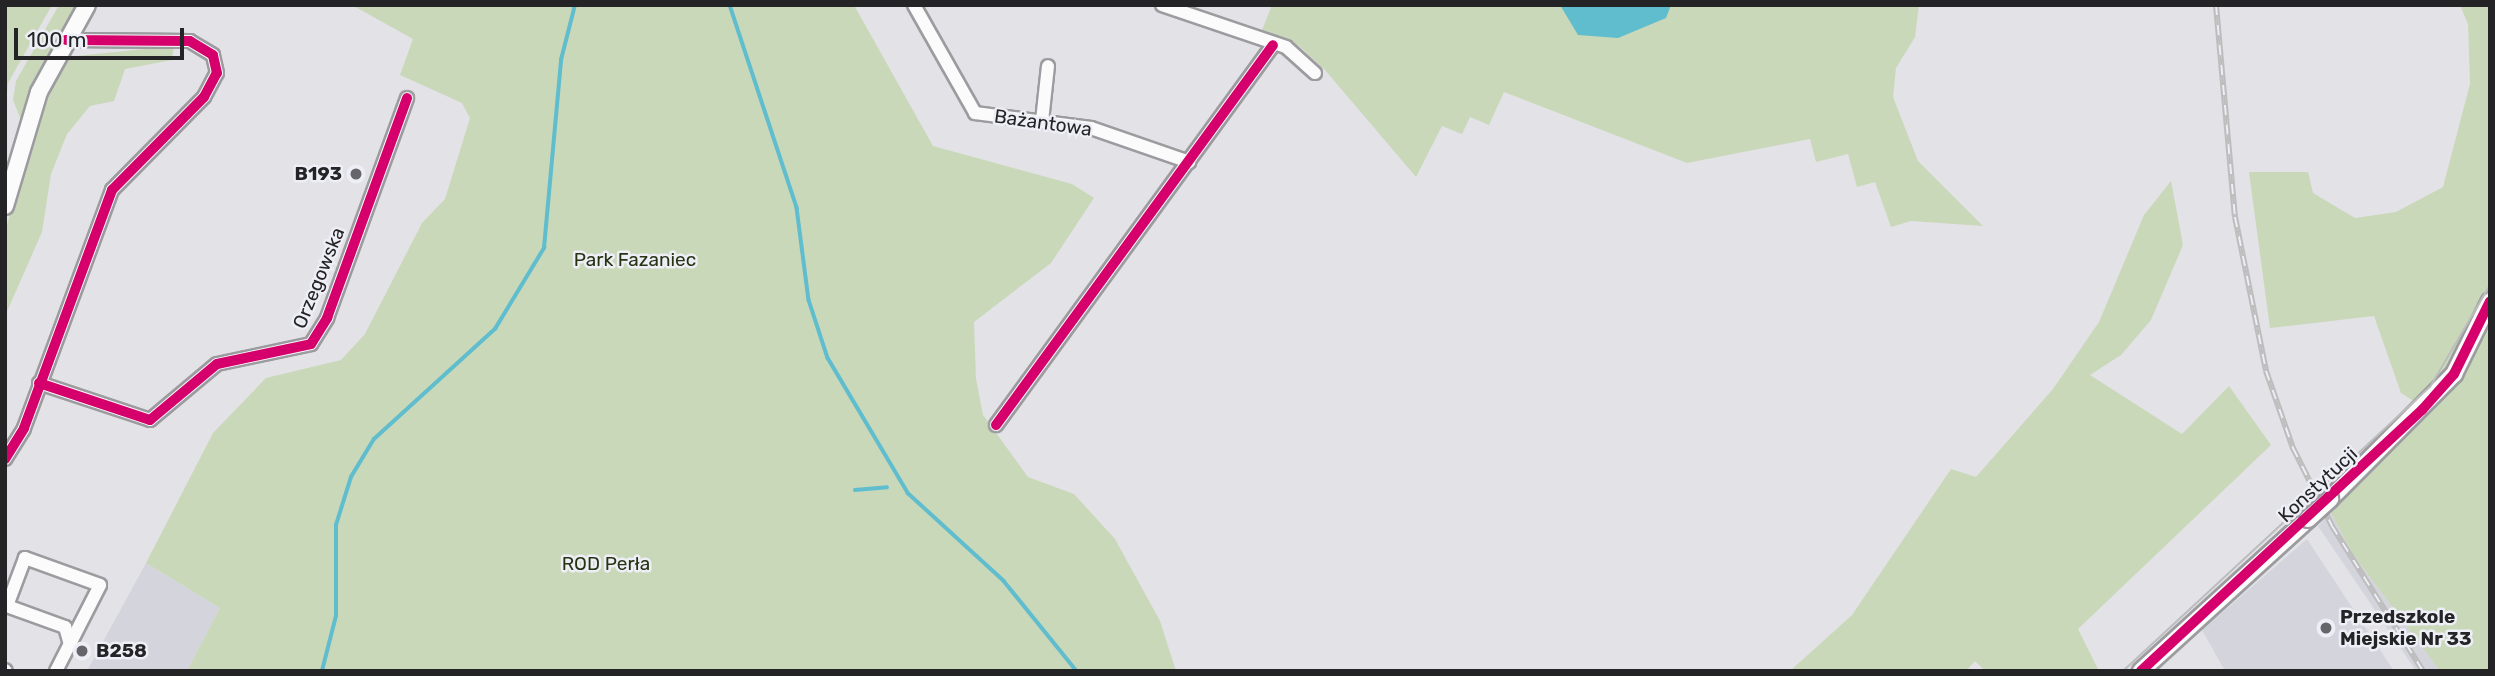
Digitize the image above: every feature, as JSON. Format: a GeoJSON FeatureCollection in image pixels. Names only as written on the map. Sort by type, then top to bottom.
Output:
{"type":"FeatureCollection","features":[{"type":"Feature","properties":{"kind":"street"},"geometry":{"type":"LineString","coordinates":[[5,206],[34,106],[66,40],[87,5]]}},
{"type":"Feature","properties":{"kind":"street","name":"Bażantowa"},"geometry":{"type":"LineString","coordinates":[[914,5],[971,110],[1091,128],[1189,162]]}},
{"type":"Feature","properties":{"kind":"street"},"geometry":{"type":"LineString","coordinates":[[1162,5],[1273,46],[1286,47],[1315,72]]}},
{"type":"Feature","properties":{"kind":"street"},"geometry":{"type":"LineString","coordinates":[[5,459],[39,383],[113,190],[204,97],[217,73],[213,55],[190,41],[66,40]]}},
{"type":"Feature","properties":{"kind":"street"},"geometry":{"type":"LineString","coordinates":[[996,425],[1273,46]]}},
{"type":"Feature","properties":{"kind":"street"},"geometry":{"type":"LineString","coordinates":[[1042,121],[1048,66]]}},
{"type":"Feature","properties":{"kind":"street","name":"Orzegowska"},"geometry":{"type":"LineString","coordinates":[[39,383],[150,420],[217,364],[311,344],[327,318],[407,98]]}},
{"type":"Feature","properties":{"kind":"street","name":"Konstytucji"},"geometry":{"type":"LineString","coordinates":[[2141,671],[2330,499],[2454,374],[2490,301]]}},
{"type":"Feature","properties":{"kind":"street"},"geometry":{"type":"LineString","coordinates":[[56,671],[70,644],[100,585],[25,558],[7,606],[65,627],[70,644]]}},
{"type":"Feature","properties":{"kind":"shaded area"},"geometry":{"type":"Polygon","coordinates":[[[2331,513],[2352,553],[2440,671],[2416,671],[2318,526],[2331,513]]]}},
{"type":"Feature","properties":{"kind":"shaded area","name":"Przedszkole Miejskie Nr 33"},"geometry":{"type":"Polygon","coordinates":[[[2307,539],[2394,671],[2225,671],[2202,630],[2307,539]]]}},
{"type":"Feature","properties":{"kind":"shaded area"},"geometry":{"type":"Polygon","coordinates":[[[146,563],[220,608],[187,671],[87,671],[146,563]]]}},
{"type":"Feature","properties":{"kind":"green space"},"geometry":{"type":"Polygon","coordinates":[[[5,5],[52,5],[8,83],[5,110],[5,5]]]}},
{"type":"Feature","properties":{"kind":"green space"},"geometry":{"type":"Polygon","coordinates":[[[59,5],[84,5],[21,120],[13,100],[16,81],[59,5]]]}},
{"type":"Feature","properties":{"kind":"green space","name":"Park Fazaniec"},"geometry":{"type":"Polygon","coordinates":[[[352,5],[854,5],[933,146],[1072,184],[1094,198],[1051,263],[974,322],[976,379],[983,415],[1028,477],[1074,494],[1115,539],[1160,621],[1176,671],[187,671],[220,608],[146,563],[213,433],[266,378],[341,360],[365,334],[422,223],[445,199],[470,118],[462,103],[400,75],[413,39],[352,5]]]}},
{"type":"Feature","properties":{"kind":"green space"},"geometry":{"type":"Polygon","coordinates":[[[1272,5],[1919,5],[1915,37],[1896,68],[1893,97],[1918,161],[1983,226],[1911,221],[1891,227],[1875,182],[1857,187],[1848,154],[1816,162],[1810,139],[1687,163],[1504,92],[1489,125],[1470,117],[1462,134],[1442,126],[1416,177],[1325,70],[1299,46],[1262,30],[1272,5]]]}},
{"type":"Feature","properties":{"kind":"green space"},"geometry":{"type":"Polygon","coordinates":[[[2460,5],[2490,5],[2490,289],[2449,370],[2420,405],[2401,393],[2374,316],[2270,328],[2249,172],[2308,172],[2313,193],[2355,218],[2396,212],[2443,187],[2470,84],[2468,24],[2460,5]]]}},
{"type":"Feature","properties":{"kind":"green space"},"geometry":{"type":"Polygon","coordinates":[[[174,46],[172,60],[125,69],[114,101],[90,106],[67,134],[51,174],[42,232],[5,316],[5,232],[34,131],[66,57],[174,46]]]}},
{"type":"Feature","properties":{"kind":"green space"},"geometry":{"type":"Polygon","coordinates":[[[2171,181],[2183,245],[2151,320],[2121,355],[2090,375],[2182,434],[2229,386],[2271,445],[2078,629],[2099,671],[1985,671],[1975,661],[1966,671],[1790,671],[1852,615],[1951,469],[1976,477],[2053,389],[2099,322],[2144,215],[2171,181]]]}},
{"type":"Feature","properties":{"kind":"green space"},"geometry":{"type":"Polygon","coordinates":[[[2490,319],[2490,671],[2440,671],[2352,553],[2331,513],[2452,388],[2490,319]]]}},
{"type":"Feature","properties":{"kind":"water"},"geometry":{"type":"Polygon","coordinates":[[[1560,5],[1671,5],[1666,18],[1618,38],[1578,35],[1560,5]]]}},
{"type":"Feature","properties":{"kind":"waterway"},"geometry":{"type":"LineString","coordinates":[[322,671],[336,616],[336,525],[351,477],[374,439],[495,329],[544,248],[561,60],[575,5]]}},
{"type":"Feature","properties":{"kind":"waterway"},"geometry":{"type":"LineString","coordinates":[[730,5],[797,208],[809,300],[828,358],[908,493],[1004,581],[1077,671]]}},
{"type":"Feature","properties":{"kind":"waterway"},"geometry":{"type":"LineString","coordinates":[[855,490],[887,487]]}},
{"type":"Feature","properties":{"kind":"tram line"},"geometry":{"type":"LineString","coordinates":[[2123,671],[2430,387],[2490,285]]}},
{"type":"Feature","properties":{"kind":"railway"},"geometry":{"type":"LineString","coordinates":[[2216,5],[2235,217],[2266,371],[2293,448],[2332,526],[2423,671]]}},
{"type":"Feature","properties":{"kind":"cycle path"},"geometry":{"type":"LineString","coordinates":[[5,459],[24,428],[112,190],[204,97],[217,73],[213,55],[190,41],[66,40]]}},
{"type":"Feature","properties":{"kind":"cycle path"},"geometry":{"type":"LineString","coordinates":[[996,425],[1273,45]]}},
{"type":"Feature","properties":{"kind":"cycle path"},"geometry":{"type":"LineString","coordinates":[[39,383],[150,420],[217,364],[311,344],[327,318],[407,98]]}},
{"type":"Feature","properties":{"kind":"cycle path"},"geometry":{"type":"LineString","coordinates":[[2141,671],[2422,410],[2454,374],[2490,301]]}},
{"type":"Feature","properties":{"kind":"place","name":"B193"},"geometry":{"type":"Point","coordinates":[356,174]}},
{"type":"Feature","properties":{"kind":"place","name":"Przedszkole Miejskie Nr 33"},"geometry":{"type":"Point","coordinates":[2326,628]}},
{"type":"Feature","properties":{"kind":"place","name":"B258"},"geometry":{"type":"Point","coordinates":[82,651]}},
{"type":"Feature","properties":{"kind":"park label","name":"ROD Perła"},"geometry":{"type":"Point","coordinates":[606,564]}}]}
